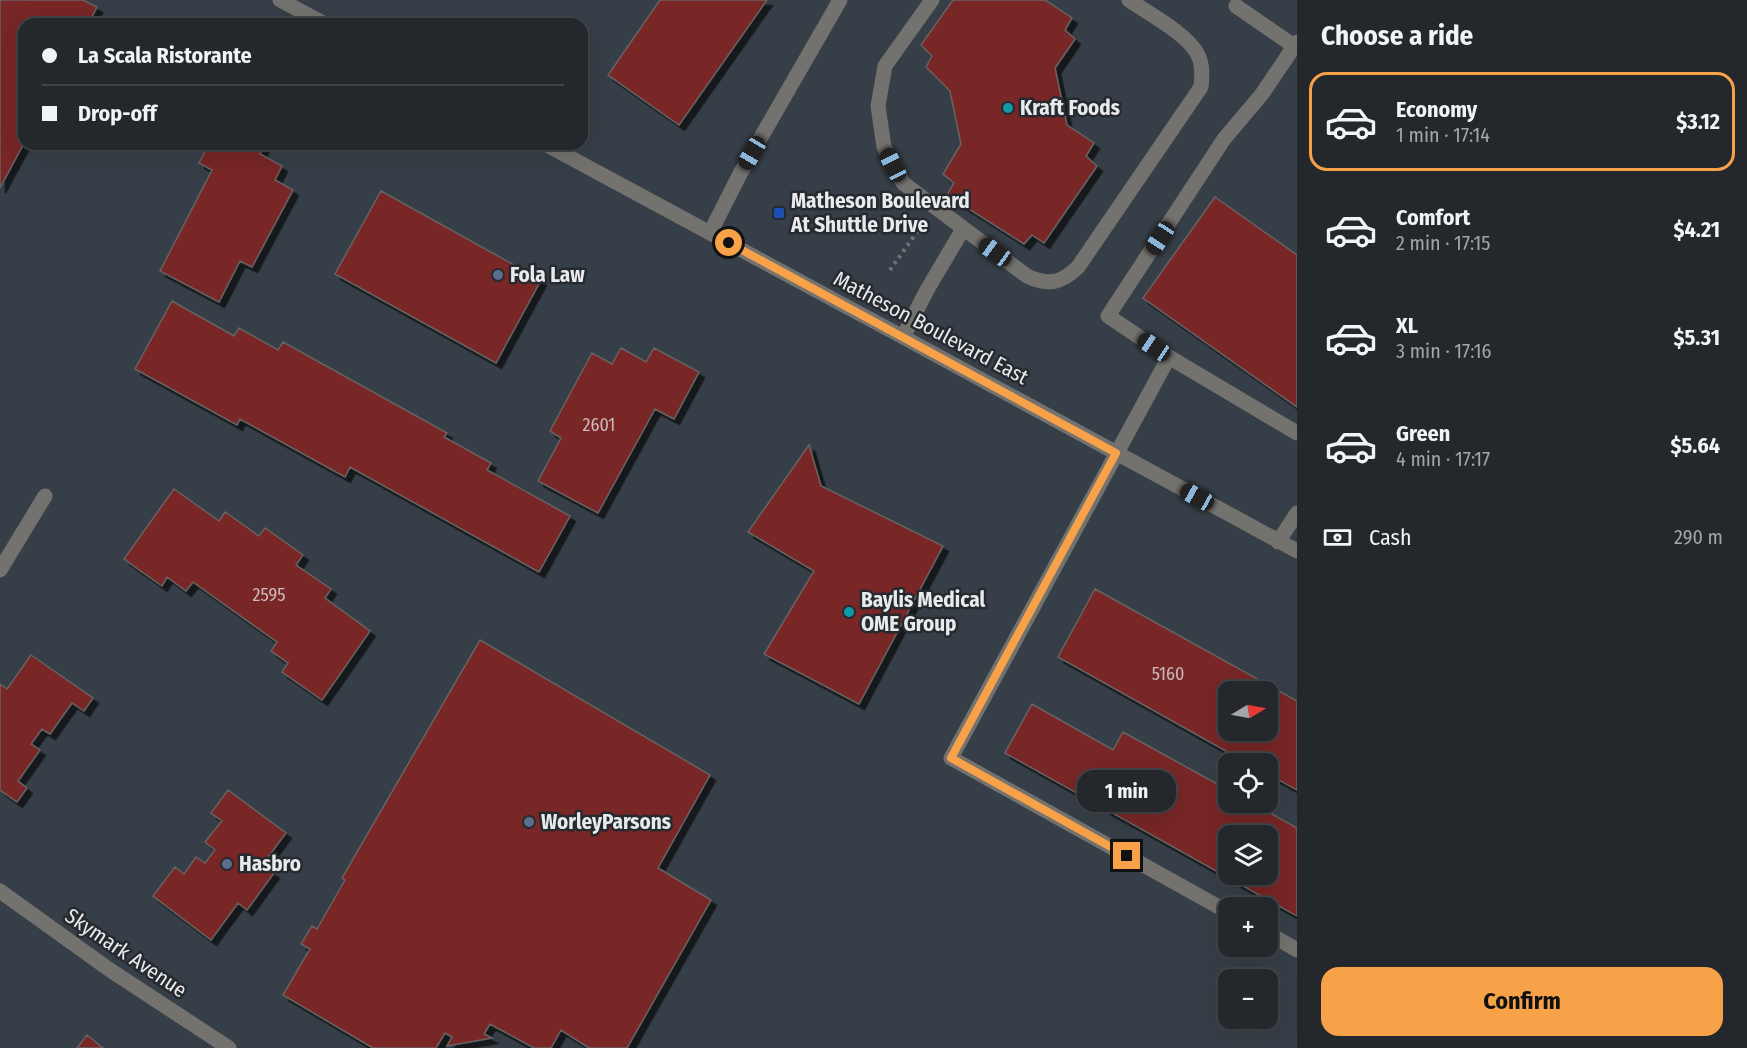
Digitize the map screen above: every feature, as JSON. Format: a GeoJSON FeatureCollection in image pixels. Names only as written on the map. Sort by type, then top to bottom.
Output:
{"type":"FeatureCollection","features":[{"type":"Feature","properties":{"kind":"street"},"geometry":{"type":"LineString","coordinates":[[280,0],[314,18]]}},
{"type":"Feature","properties":{"kind":"street"},"geometry":{"type":"LineString","coordinates":[[710,233],[741,172],[840,0]]}},
{"type":"Feature","properties":{"kind":"street"},"geometry":{"type":"LineString","coordinates":[[932,0],[885,66],[878,106],[884,147],[903,183],[1027,276],[1037,281],[1048,282],[1070,275],[1078,267],[1201,87],[1202,71],[1199,56],[1190,43],[1129,0]]}},
{"type":"Feature","properties":{"kind":"street"},"geometry":{"type":"LineString","coordinates":[[1236,6],[1295,44],[1262,94],[1224,139],[1108,316],[1169,357],[1297,433]]}},
{"type":"Feature","properties":{"kind":"street","name":"Matheson Boulevard East"},"geometry":{"type":"LineString","coordinates":[[555,150],[1297,551]]}},
{"type":"Feature","properties":{"kind":"street"},"geometry":{"type":"LineString","coordinates":[[903,336],[963,229]]}},
{"type":"Feature","properties":{"kind":"street"},"geometry":{"type":"LineString","coordinates":[[1169,357],[951,758],[1218,906]]}},
{"type":"Feature","properties":{"kind":"street"},"geometry":{"type":"LineString","coordinates":[[0,570],[45,496]]}},
{"type":"Feature","properties":{"kind":"street"},"geometry":{"type":"LineString","coordinates":[[1278,542],[1297,513]]}},
{"type":"Feature","properties":{"kind":"street","name":"Skymark Avenue"},"geometry":{"type":"LineString","coordinates":[[0,891],[110,970],[229,1048]]}},
{"type":"Feature","properties":{"kind":"street"},"geometry":{"type":"LineString","coordinates":[[1278,939],[1297,950]]}},
{"type":"Feature","properties":{"kind":"path"},"geometry":{"type":"LineString","coordinates":[[890,270],[934,207]]}},
{"type":"Feature","properties":{"kind":"shaded area"},"geometry":{"type":"Polygon","coordinates":[[[0,0],[1297,0],[1297,1048],[0,1048],[0,0]]]}},
{"type":"Feature","properties":{"kind":"building"},"geometry":{"type":"Polygon","coordinates":[[[0,0],[83,0],[97,7],[91,18],[18,18],[18,150],[20,150],[0,188],[0,0]]]}},
{"type":"Feature","properties":{"kind":"building"},"geometry":{"type":"Polygon","coordinates":[[[660,0],[767,0],[679,125],[608,75],[660,0]]]}},
{"type":"Feature","properties":{"kind":"building","name":"Kraft Foods"},"geometry":{"type":"Polygon","coordinates":[[[953,0],[1045,0],[1072,18],[1065,30],[1075,39],[1055,68],[1067,125],[1094,143],[1086,156],[1097,166],[1044,243],[1032,235],[1024,244],[947,195],[954,183],[943,174],[961,144],[950,91],[926,67],[932,56],[921,45],[953,0]]]}},
{"type":"Feature","properties":{"kind":"building"},"geometry":{"type":"Polygon","coordinates":[[[206,150],[262,150],[260,154],[282,166],[275,180],[293,190],[252,267],[240,261],[219,302],[160,271],[212,170],[199,163],[206,150]]]}},
{"type":"Feature","properties":{"kind":"building"},"geometry":{"type":"Polygon","coordinates":[[[381,191],[541,280],[496,363],[335,274],[381,191]]]}},
{"type":"Feature","properties":{"kind":"building"},"geometry":{"type":"Polygon","coordinates":[[[1215,197],[1297,255],[1297,407],[1143,298],[1215,197]]]}},
{"type":"Feature","properties":{"kind":"building"},"geometry":{"type":"Polygon","coordinates":[[[172,301],[234,336],[239,328],[278,350],[283,342],[447,433],[444,437],[491,463],[487,470],[570,516],[539,572],[350,467],[345,477],[240,419],[237,425],[135,369],[172,301]]]}},
{"type":"Feature","properties":{"kind":"building"},"geometry":{"type":"Polygon","coordinates":[[[621,348],[646,362],[654,348],[699,372],[674,419],[655,409],[598,513],[538,481],[561,438],[550,431],[592,353],[612,364],[621,348]]]}},
{"type":"Feature","properties":{"kind":"building","name":"Baylis Medical OME Group"},"geometry":{"type":"Polygon","coordinates":[[[809,445],[821,486],[943,546],[859,704],[764,654],[814,571],[748,532],[809,445]]]}},
{"type":"Feature","properties":{"kind":"building"},"geometry":{"type":"Polygon","coordinates":[[[174,489],[219,521],[225,512],[259,536],[265,528],[303,555],[296,565],[331,589],[325,598],[370,631],[322,700],[282,672],[288,663],[271,651],[277,642],[193,582],[186,591],[167,577],[162,586],[124,559],[174,489]]]}},
{"type":"Feature","properties":{"kind":"building"},"geometry":{"type":"Polygon","coordinates":[[[1095,589],[1261,681],[1218,681],[1218,741],[1278,741],[1278,690],[1297,701],[1297,790],[1278,780],[1278,753],[1229,753],[1058,657],[1095,589]]]}},
{"type":"Feature","properties":{"kind":"building","name":"WorleyParsons"},"geometry":{"type":"Polygon","coordinates":[[[480,640],[710,775],[658,868],[711,900],[627,1048],[589,1048],[561,1030],[551,1048],[534,1048],[490,1024],[484,1034],[492,1038],[447,1046],[452,1037],[445,1033],[436,1048],[373,1048],[283,995],[310,949],[301,944],[312,926],[317,929],[345,880],[342,878],[480,640]]]}},
{"type":"Feature","properties":{"kind":"building"},"geometry":{"type":"Polygon","coordinates":[[[31,655],[93,698],[84,711],[72,703],[50,734],[42,729],[31,744],[40,750],[18,781],[27,788],[17,802],[0,790],[0,684],[7,689],[31,655]]]}},
{"type":"Feature","properties":{"kind":"building"},"geometry":{"type":"Polygon","coordinates":[[[1032,704],[1113,750],[1123,732],[1218,784],[1218,813],[1270,813],[1297,828],[1297,916],[1278,905],[1278,897],[1263,897],[1241,885],[1278,885],[1278,825],[1218,825],[1218,872],[1005,753],[1032,704]]]}},
{"type":"Feature","properties":{"kind":"building","name":"Hasbro"},"geometry":{"type":"Polygon","coordinates":[[[228,790],[286,833],[262,865],[274,873],[247,910],[238,903],[211,940],[153,896],[175,867],[184,874],[196,857],[205,863],[215,850],[205,842],[222,821],[211,813],[228,790]]]}},
{"type":"Feature","properties":{"kind":"building"},"geometry":{"type":"Polygon","coordinates":[[[87,1035],[103,1048],[77,1048],[87,1035]]]}},
{"type":"Feature","properties":{"kind":"place","name":"Kraft Foods"},"geometry":{"type":"Point","coordinates":[1008,108]}},
{"type":"Feature","properties":{"kind":"place","name":"Matheson Boulevard At Shuttle Drive"},"geometry":{"type":"Point","coordinates":[779,213]}},
{"type":"Feature","properties":{"kind":"place","name":"Fola Law"},"geometry":{"type":"Point","coordinates":[498,275]}},
{"type":"Feature","properties":{"kind":"place","name":"Baylis Medical OME Group"},"geometry":{"type":"Point","coordinates":[849,612]}},
{"type":"Feature","properties":{"kind":"place","name":"WorleyParsons"},"geometry":{"type":"Point","coordinates":[529,822]}},
{"type":"Feature","properties":{"kind":"place","name":"Hasbro"},"geometry":{"type":"Point","coordinates":[227,864]}},
{"type":"Feature","properties":{"kind":"route"},"geometry":{"type":"LineString","coordinates":[[729,243],[1116,453],[951,758],[1127,856]]}}]}
